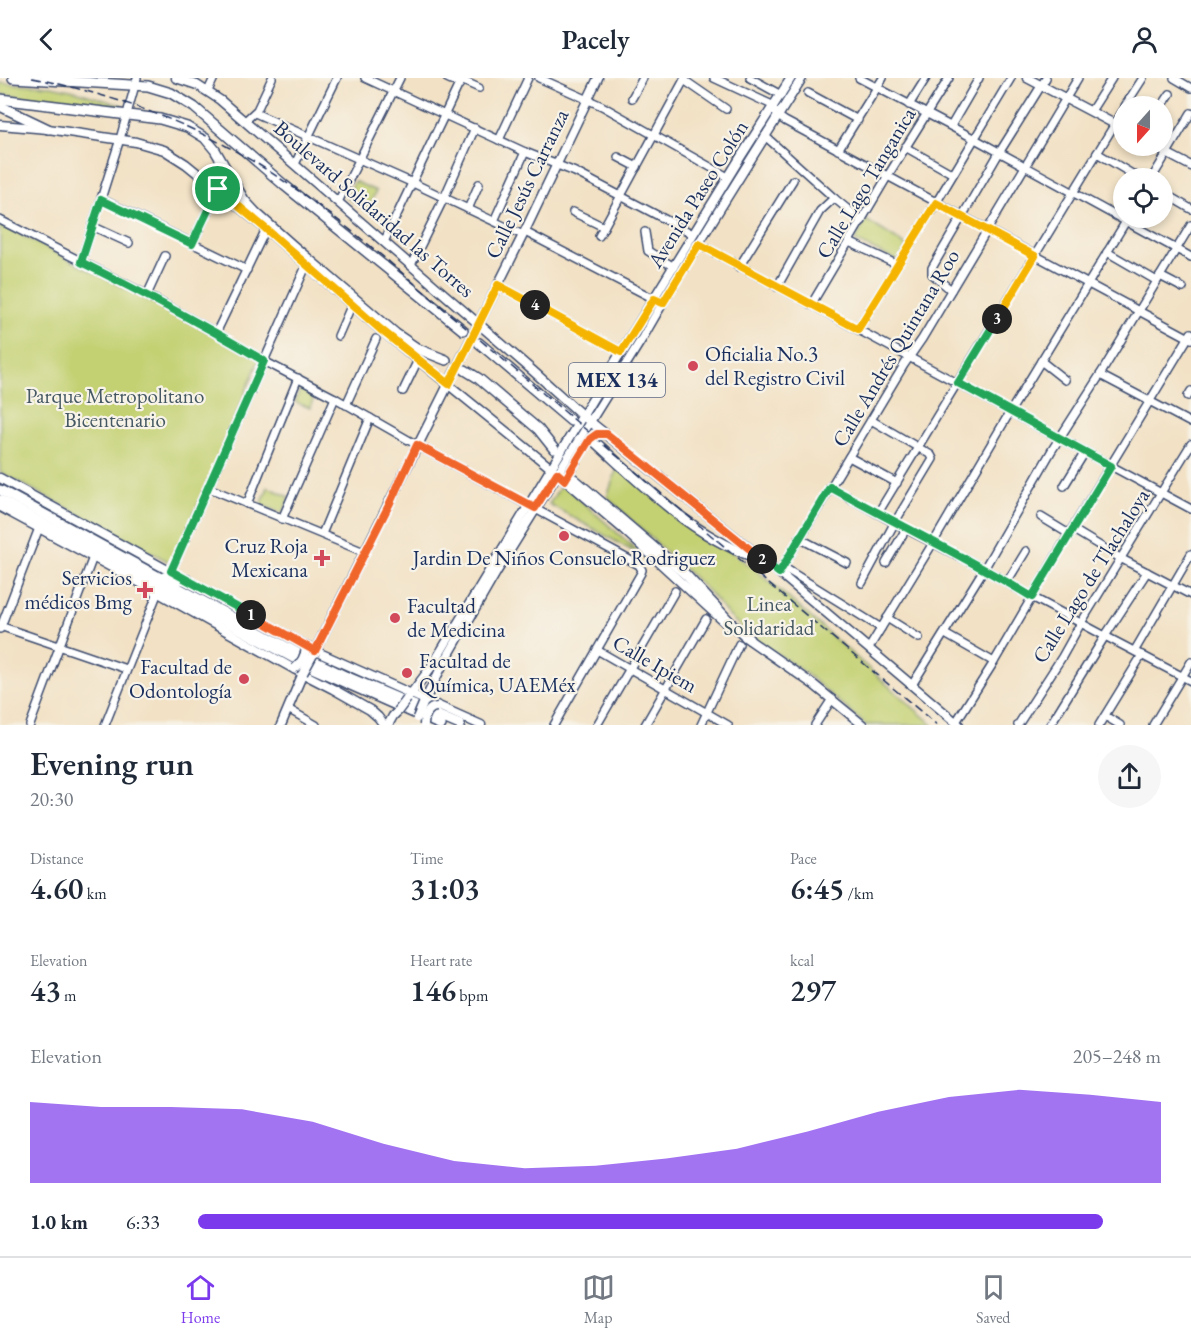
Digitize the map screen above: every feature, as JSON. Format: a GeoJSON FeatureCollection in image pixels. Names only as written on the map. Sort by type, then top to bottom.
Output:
{"type":"FeatureCollection","features":[{"type":"Feature","properties":{"kind":"highway","name":"Boulevard Solidaridad las Torres"},"geometry":{"type":"LineString","coordinates":[[13,78],[136,82],[178,96],[464,330]]}},
{"type":"Feature","properties":{"kind":"highway"},"geometry":{"type":"LineString","coordinates":[[0,99],[170,121],[187,127],[205,138],[215,150],[241,196],[256,213],[396,334],[418,349],[446,360]]}},
{"type":"Feature","properties":{"kind":"highway"},"geometry":{"type":"LineString","coordinates":[[0,106],[48,129]]}},
{"type":"Feature","properties":{"kind":"highway"},"geometry":{"type":"LineString","coordinates":[[479,343],[571,421]]}},
{"type":"Feature","properties":{"kind":"highway"},"geometry":{"type":"LineString","coordinates":[[465,370],[478,378],[538,429],[554,449]]}},
{"type":"Feature","properties":{"kind":"highway","name":"Boulevard Solidaridad las Torres"},"geometry":{"type":"LineString","coordinates":[[595,442],[686,521],[740,551],[764,560]]}},
{"type":"Feature","properties":{"kind":"highway"},"geometry":{"type":"LineString","coordinates":[[569,479],[586,490],[686,575],[731,624],[749,639]]}},
{"type":"Feature","properties":{"kind":"highway"},"geometry":{"type":"LineString","coordinates":[[0,490],[44,523],[159,576],[316,662],[460,725]]}},
{"type":"Feature","properties":{"kind":"highway"},"geometry":{"type":"LineString","coordinates":[[0,500],[312,668],[441,725]]}},
{"type":"Feature","properties":{"kind":"highway"},"geometry":{"type":"LineString","coordinates":[[138,574],[147,586]]}},
{"type":"Feature","properties":{"kind":"highway"},"geometry":{"type":"LineString","coordinates":[[159,576],[187,580]]}},
{"type":"Feature","properties":{"kind":"main road","name":"Boulevard Solidaridad las Torres"},"geometry":{"type":"LineString","coordinates":[[177,78],[208,91],[245,121],[587,419],[764,560],[781,570],[958,723]]}},
{"type":"Feature","properties":{"kind":"main road","name":"Calle Jesús Carranza"},"geometry":{"type":"LineString","coordinates":[[281,725],[303,674],[479,324],[598,78]]}},
{"type":"Feature","properties":{"kind":"main road","name":"Avenida Paseo Colón"},"geometry":{"type":"LineString","coordinates":[[386,725],[432,666],[587,419],[643,337],[689,232],[728,177],[765,136],[802,78]]}},
{"type":"Feature","properties":{"kind":"main road"},"geometry":{"type":"LineString","coordinates":[[1027,78],[1044,82],[1066,98],[1113,123]]}},
{"type":"Feature","properties":{"kind":"main road","name":"Avenida Paseo Colón"},"geometry":{"type":"LineString","coordinates":[[587,419],[621,352],[699,244],[789,79]]}},
{"type":"Feature","properties":{"kind":"main road"},"geometry":{"type":"LineString","coordinates":[[0,125],[48,129],[148,145],[164,150],[218,189],[418,360],[554,471],[569,479],[590,439],[597,434],[607,434]]}},
{"type":"Feature","properties":{"kind":"main road"},"geometry":{"type":"LineString","coordinates":[[1173,156],[1191,166]]}},
{"type":"Feature","properties":{"kind":"main road"},"geometry":{"type":"LineString","coordinates":[[634,332],[643,337]]}},
{"type":"Feature","properties":{"kind":"main road"},"geometry":{"type":"LineString","coordinates":[[2,481],[315,651],[409,696],[481,725]]}},
{"type":"Feature","properties":{"kind":"main road"},"geometry":{"type":"LineString","coordinates":[[0,507],[44,523],[93,556],[370,710],[386,725]]}},
{"type":"Feature","properties":{"kind":"main road","name":"Avenida Paseo Colón"},"geometry":{"type":"LineString","coordinates":[[415,721],[494,569]]}},
{"type":"Feature","properties":{"kind":"main road"},"geometry":{"type":"LineString","coordinates":[[749,639],[832,699],[863,725]]}},
{"type":"Feature","properties":{"kind":"main road"},"geometry":{"type":"LineString","coordinates":[[294,669],[301,663],[306,646]]}},
{"type":"Feature","properties":{"kind":"main road"},"geometry":{"type":"LineString","coordinates":[[424,725],[429,711],[434,707],[474,725]]}},
{"type":"Feature","properties":{"kind":"street"},"geometry":{"type":"LineString","coordinates":[[208,91],[214,78]]}},
{"type":"Feature","properties":{"kind":"street"},"geometry":{"type":"LineString","coordinates":[[245,121],[255,113],[272,78]]}},
{"type":"Feature","properties":{"kind":"street"},"geometry":{"type":"LineString","coordinates":[[295,164],[337,78]]}},
{"type":"Feature","properties":{"kind":"street"},"geometry":{"type":"LineString","coordinates":[[366,78],[525,152],[575,172],[689,232]]}},
{"type":"Feature","properties":{"kind":"street"},"geometry":{"type":"LineString","coordinates":[[338,202],[400,78]]}},
{"type":"Feature","properties":{"kind":"street"},"geometry":{"type":"LineString","coordinates":[[447,78],[461,80],[479,88]]}},
{"type":"Feature","properties":{"kind":"street"},"geometry":{"type":"LineString","coordinates":[[499,140],[528,78]]}},
{"type":"Feature","properties":{"kind":"street"},"geometry":{"type":"LineString","coordinates":[[539,78],[588,99],[728,177]]}},
{"type":"Feature","properties":{"kind":"street"},"geometry":{"type":"LineString","coordinates":[[632,98],[644,78]]}},
{"type":"Feature","properties":{"kind":"street"},"geometry":{"type":"LineString","coordinates":[[714,78],[767,103],[785,121],[838,150],[1190,337],[958,723]]}},
{"type":"Feature","properties":{"kind":"street"},"geometry":{"type":"LineString","coordinates":[[750,78],[781,95]]}},
{"type":"Feature","properties":{"kind":"street"},"geometry":{"type":"LineString","coordinates":[[859,78],[1113,213]]}},
{"type":"Feature","properties":{"kind":"street"},"geometry":{"type":"LineString","coordinates":[[838,150],[883,78]]}},
{"type":"Feature","properties":{"kind":"street"},"geometry":{"type":"LineString","coordinates":[[909,105],[926,78]]}},
{"type":"Feature","properties":{"kind":"street","name":"Calle Lago Tanganica"},"geometry":{"type":"LineString","coordinates":[[811,305],[949,78]]}},
{"type":"Feature","properties":{"kind":"street"},"geometry":{"type":"LineString","coordinates":[[951,126],[979,78]]}},
{"type":"Feature","properties":{"kind":"street"},"geometry":{"type":"LineString","coordinates":[[858,329],[1011,78]]}},
{"type":"Feature","properties":{"kind":"street","name":"Calle Andrés Quintana Roo"},"geometry":{"type":"LineString","coordinates":[[781,570],[1078,78]]}},
{"type":"Feature","properties":{"kind":"street"},"geometry":{"type":"LineString","coordinates":[[1091,111],[1112,78]]}},
{"type":"Feature","properties":{"kind":"street"},"geometry":{"type":"LineString","coordinates":[[1132,96],[1143,78]]}},
{"type":"Feature","properties":{"kind":"street"},"geometry":{"type":"LineString","coordinates":[[1174,78],[1191,88]]}},
{"type":"Feature","properties":{"kind":"street"},"geometry":{"type":"LineString","coordinates":[[599,236],[685,79],[726,109]]}},
{"type":"Feature","properties":{"kind":"street"},"geometry":{"type":"LineString","coordinates":[[384,242],[461,80]]}},
{"type":"Feature","properties":{"kind":"street"},"geometry":{"type":"LineString","coordinates":[[81,262],[136,82]]}},
{"type":"Feature","properties":{"kind":"street"},"geometry":{"type":"LineString","coordinates":[[951,290],[932,274],[932,268],[961,216],[1044,82]]}},
{"type":"Feature","properties":{"kind":"street"},"geometry":{"type":"LineString","coordinates":[[808,93],[858,120]]}},
{"type":"Feature","properties":{"kind":"street"},"geometry":{"type":"LineString","coordinates":[[255,113],[524,233],[658,301]]}},
{"type":"Feature","properties":{"kind":"street"},"geometry":{"type":"LineString","coordinates":[[1173,145],[1189,122],[1191,113]]}},
{"type":"Feature","properties":{"kind":"street"},"geometry":{"type":"LineString","coordinates":[[878,513],[1113,126]]}},
{"type":"Feature","properties":{"kind":"street"},"geometry":{"type":"LineString","coordinates":[[411,265],[475,128]]}},
{"type":"Feature","properties":{"kind":"street"},"geometry":{"type":"LineString","coordinates":[[765,136],[862,221]]}},
{"type":"Feature","properties":{"kind":"street"},"geometry":{"type":"LineString","coordinates":[[905,147],[953,174]]}},
{"type":"Feature","properties":{"kind":"street"},"geometry":{"type":"LineString","coordinates":[[494,221],[525,152]]}},
{"type":"Feature","properties":{"kind":"street"},"geometry":{"type":"LineString","coordinates":[[1096,153],[1122,168]]}},
{"type":"Feature","properties":{"kind":"street"},"geometry":{"type":"LineString","coordinates":[[618,157],[637,167]]}},
{"type":"Feature","properties":{"kind":"street"},"geometry":{"type":"LineString","coordinates":[[739,267],[793,180]]}},
{"type":"Feature","properties":{"kind":"street"},"geometry":{"type":"LineString","coordinates":[[468,209],[479,184]]}},
{"type":"Feature","properties":{"kind":"street"},"geometry":{"type":"LineString","coordinates":[[192,244],[218,189]]}},
{"type":"Feature","properties":{"kind":"street","name":"Calle Lago Tanganica"},"geometry":{"type":"LineString","coordinates":[[777,287],[820,211],[834,198]]}},
{"type":"Feature","properties":{"kind":"street"},"geometry":{"type":"LineString","coordinates":[[1173,198],[1191,209]]}},
{"type":"Feature","properties":{"kind":"street"},"geometry":{"type":"LineString","coordinates":[[101,200],[247,270]]}},
{"type":"Feature","properties":{"kind":"street"},"geometry":{"type":"LineString","coordinates":[[573,212],[604,227]]}},
{"type":"Feature","properties":{"kind":"street"},"geometry":{"type":"LineString","coordinates":[[0,220],[147,295],[641,567],[641,573],[554,725]]}},
{"type":"Feature","properties":{"kind":"street"},"geometry":{"type":"LineString","coordinates":[[912,685],[1191,225]]}},
{"type":"Feature","properties":{"kind":"street"},"geometry":{"type":"LineString","coordinates":[[92,226],[129,243]]}},
{"type":"Feature","properties":{"kind":"street"},"geometry":{"type":"LineString","coordinates":[[869,648],[1122,228]]}},
{"type":"Feature","properties":{"kind":"street"},"geometry":{"type":"LineString","coordinates":[[1140,228],[1191,257]]}},
{"type":"Feature","properties":{"kind":"street"},"geometry":{"type":"LineString","coordinates":[[216,333],[266,229]]}},
{"type":"Feature","properties":{"kind":"street"},"geometry":{"type":"LineString","coordinates":[[645,232],[648,252],[674,267]]}},
{"type":"Feature","properties":{"kind":"street"},"geometry":{"type":"LineString","coordinates":[[849,242],[898,264]]}},
{"type":"Feature","properties":{"kind":"street"},"geometry":{"type":"LineString","coordinates":[[699,244],[1191,509]]}},
{"type":"Feature","properties":{"kind":"street"},"geometry":{"type":"LineString","coordinates":[[1107,252],[1184,288]]}},
{"type":"Feature","properties":{"kind":"street"},"geometry":{"type":"LineString","coordinates":[[147,295],[165,256]]}},
{"type":"Feature","properties":{"kind":"street"},"geometry":{"type":"LineString","coordinates":[[171,571],[307,264]]}},
{"type":"Feature","properties":{"kind":"street"},"geometry":{"type":"LineString","coordinates":[[498,285],[621,352]]}},
{"type":"Feature","properties":{"kind":"street"},"geometry":{"type":"LineString","coordinates":[[338,336],[352,304]]}},
{"type":"Feature","properties":{"kind":"street"},"geometry":{"type":"LineString","coordinates":[[346,405],[376,339]]}},
{"type":"Feature","properties":{"kind":"street"},"geometry":{"type":"LineString","coordinates":[[403,391],[418,360]]}},
{"type":"Feature","properties":{"kind":"street"},"geometry":{"type":"LineString","coordinates":[[1041,361],[1065,380]]}},
{"type":"Feature","properties":{"kind":"street"},"geometry":{"type":"LineString","coordinates":[[1100,375],[1191,423]]}},
{"type":"Feature","properties":{"kind":"street"},"geometry":{"type":"LineString","coordinates":[[247,504],[298,378]]}},
{"type":"Feature","properties":{"kind":"street"},"geometry":{"type":"LineString","coordinates":[[282,519],[335,398]]}},
{"type":"Feature","properties":{"kind":"street"},"geometry":{"type":"LineString","coordinates":[[322,534],[370,418]]}},
{"type":"Feature","properties":{"kind":"street"},"geometry":{"type":"LineString","coordinates":[[862,584],[933,457],[872,420]]}},
{"type":"Feature","properties":{"kind":"street","name":"Calle Lago de Tlachaloya"},"geometry":{"type":"LineString","coordinates":[[1018,725],[1062,657],[1081,622],[1191,444]]}},
{"type":"Feature","properties":{"kind":"street"},"geometry":{"type":"LineString","coordinates":[[1064,486],[1085,452]]}},
{"type":"Feature","properties":{"kind":"street"},"geometry":{"type":"LineString","coordinates":[[849,457],[897,483]]}},
{"type":"Feature","properties":{"kind":"street"},"geometry":{"type":"LineString","coordinates":[[830,487],[1191,681]]}},
{"type":"Feature","properties":{"kind":"street"},"geometry":{"type":"LineString","coordinates":[[208,488],[364,552]]}},
{"type":"Feature","properties":{"kind":"street"},"geometry":{"type":"LineString","coordinates":[[1041,517],[1191,595]]}},
{"type":"Feature","properties":{"kind":"street"},"geometry":{"type":"LineString","coordinates":[[44,523],[0,627],[126,669]]}},
{"type":"Feature","properties":{"kind":"street"},"geometry":{"type":"LineString","coordinates":[[886,563],[906,529]]}},
{"type":"Feature","properties":{"kind":"street"},"geometry":{"type":"LineString","coordinates":[[800,538],[847,563]]}},
{"type":"Feature","properties":{"kind":"street"},"geometry":{"type":"LineString","coordinates":[[1007,582],[1026,551]]}},
{"type":"Feature","properties":{"kind":"street"},"geometry":{"type":"LineString","coordinates":[[1099,725],[1191,554]]}},
{"type":"Feature","properties":{"kind":"street"},"geometry":{"type":"LineString","coordinates":[[30,725],[93,556]]}},
{"type":"Feature","properties":{"kind":"street"},"geometry":{"type":"LineString","coordinates":[[781,570],[881,628]]}},
{"type":"Feature","properties":{"kind":"street"},"geometry":{"type":"LineString","coordinates":[[1050,725],[1147,572]]}},
{"type":"Feature","properties":{"kind":"street"},"geometry":{"type":"LineString","coordinates":[[597,725],[675,591]]}},
{"type":"Feature","properties":{"kind":"street"},"geometry":{"type":"LineString","coordinates":[[105,725],[158,592]]}},
{"type":"Feature","properties":{"kind":"street"},"geometry":{"type":"LineString","coordinates":[[887,618],[919,638]]}},
{"type":"Feature","properties":{"kind":"street"},"geometry":{"type":"LineString","coordinates":[[645,725],[706,619]]}},
{"type":"Feature","properties":{"kind":"street"},"geometry":{"type":"LineString","coordinates":[[945,634],[994,662]]}},
{"type":"Feature","properties":{"kind":"street"},"geometry":{"type":"LineString","coordinates":[[701,725],[739,644]]}},
{"type":"Feature","properties":{"kind":"street","name":"Calle Ipiem"},"geometry":{"type":"LineString","coordinates":[[597,650],[728,725]]}},
{"type":"Feature","properties":{"kind":"street"},"geometry":{"type":"LineString","coordinates":[[1153,725],[1191,662]]}},
{"type":"Feature","properties":{"kind":"street"},"geometry":{"type":"LineString","coordinates":[[815,725],[832,699]]}},
{"type":"Feature","properties":{"kind":"street"},"geometry":{"type":"LineString","coordinates":[[288,709],[316,725]]}},
{"type":"Feature","properties":{"kind":"street"},"geometry":{"type":"LineString","coordinates":[[1104,716],[1120,725]]}},
{"type":"Feature","properties":{"kind":"green space"},"geometry":{"type":"Polygon","coordinates":[[[0,83],[51,86],[124,106],[123,110],[0,94],[0,83]]]}},
{"type":"Feature","properties":{"kind":"green space"},"geometry":{"type":"Polygon","coordinates":[[[354,181],[376,191],[368,210],[347,198],[354,181]]]}},
{"type":"Feature","properties":{"kind":"green space"},"geometry":{"type":"Polygon","coordinates":[[[866,220],[907,246],[898,261],[855,241],[866,220]]]}},
{"type":"Feature","properties":{"kind":"green space","name":"Parque Metropolitano Bicentenario"},"geometry":{"type":"Polygon","coordinates":[[[0,224],[260,358],[173,564],[0,472],[0,224]]]}},
{"type":"Feature","properties":{"kind":"green space"},"geometry":{"type":"Polygon","coordinates":[[[302,384],[316,392],[310,408],[295,402],[302,384]]]}},
{"type":"Feature","properties":{"kind":"green space","name":"Linea Solidaridad"},"geometry":{"type":"Polygon","coordinates":[[[617,468],[756,570],[933,725],[866,725],[803,671],[750,635],[729,616],[708,591],[607,497],[617,468]]]}},
{"type":"Feature","properties":{"kind":"green space"},"geometry":{"type":"Polygon","coordinates":[[[562,484],[647,559],[549,504],[562,484]]]}},
{"type":"Feature","properties":{"kind":"green space"},"geometry":{"type":"Polygon","coordinates":[[[268,487],[289,497],[283,513],[261,505],[268,487]]]}},
{"type":"Feature","properties":{"kind":"railway"},"geometry":{"type":"LineString","coordinates":[[32,78],[108,97],[181,124],[258,164],[314,202],[393,265],[937,725]]}},
{"type":"Feature","properties":{"kind":"place","name":"Oficialia No.3 del Registro Civil"},"geometry":{"type":"Point","coordinates":[693,366]}},
{"type":"Feature","properties":{"kind":"place","name":"Jardin De Niños Consuelo Rodriguez"},"geometry":{"type":"Point","coordinates":[564,536]}},
{"type":"Feature","properties":{"kind":"place","name":"Cruz Roja Mexicana"},"geometry":{"type":"Point","coordinates":[322,558]}},
{"type":"Feature","properties":{"kind":"place","name":"Servicios médicos Bmg"},"geometry":{"type":"Point","coordinates":[145,590]}},
{"type":"Feature","properties":{"kind":"place","name":"Facultad de Medicina"},"geometry":{"type":"Point","coordinates":[395,618]}},
{"type":"Feature","properties":{"kind":"place","name":"Facultad de Química, UAEMéx"},"geometry":{"type":"Point","coordinates":[407,673]}},
{"type":"Feature","properties":{"kind":"place","name":"Facultad de Odontología"},"geometry":{"type":"Point","coordinates":[244,679]}},
{"type":"Feature","properties":{"kind":"route"},"geometry":{"type":"LineString","coordinates":[[218,189],[380,329],[449,384],[498,285],[621,352],[654,299],[663,303],[699,244],[858,329],[936,203],[1035,256],[958,383],[1111,466],[1032,597],[984,568],[830,487],[779,573],[607,434],[597,434],[587,442],[565,480],[557,473],[535,508],[417,445],[315,651],[171,571],[264,361],[147,295],[81,262],[101,200],[192,244],[218,189]]}}]}
